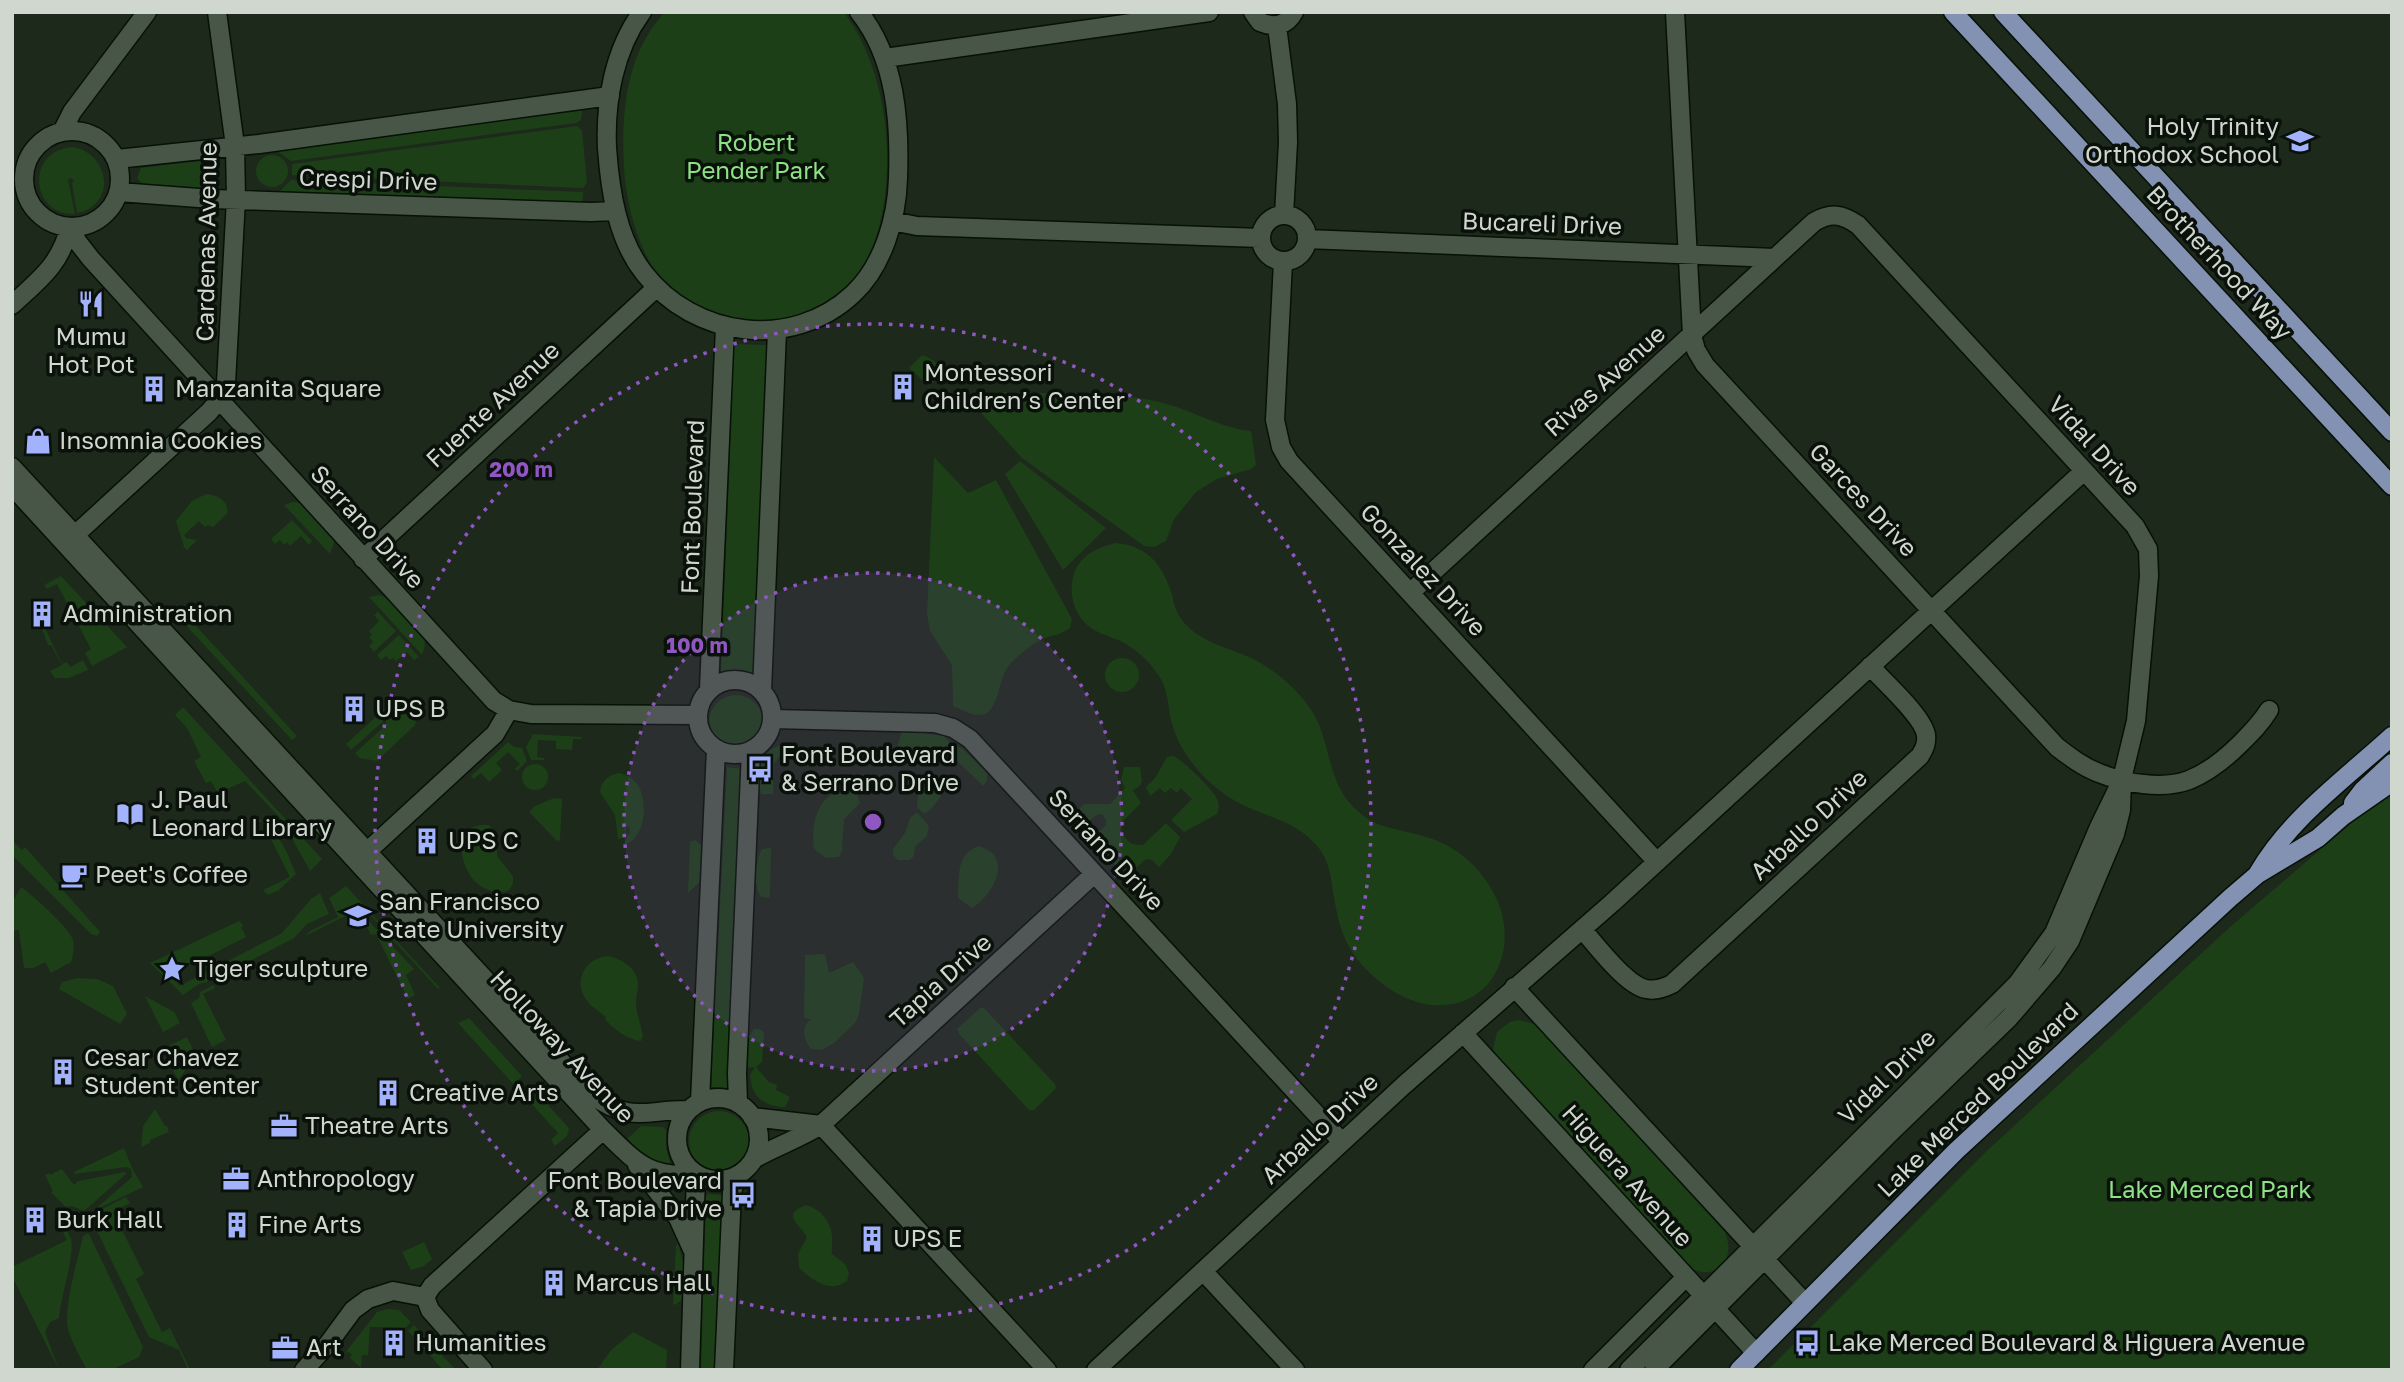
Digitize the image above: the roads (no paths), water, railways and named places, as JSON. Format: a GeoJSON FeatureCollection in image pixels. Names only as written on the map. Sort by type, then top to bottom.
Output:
{"type":"FeatureCollection","features":[{"type":"Feature","properties":{"kind":"main road","name":"Brotherhood Way"},"geometry":{"type":"LineString","coordinates":[[1953,12],[2392,486]]}},
{"type":"Feature","properties":{"kind":"main road","name":"Brotherhood Way"},"geometry":{"type":"LineString","coordinates":[[2003,12],[2392,432]]}},
{"type":"Feature","properties":{"kind":"main road"},"geometry":{"type":"LineString","coordinates":[[2372,754],[2392,730]]}},
{"type":"Feature","properties":{"kind":"main road","name":"Lake Merced Boulevard"},"geometry":{"type":"LineString","coordinates":[[2258,874],[2270,853],[2300,818],[2392,736]]}},
{"type":"Feature","properties":{"kind":"main road"},"geometry":{"type":"LineString","coordinates":[[2343,816],[2363,790],[2392,763]]}},
{"type":"Feature","properties":{"kind":"main road","name":"Lake Merced Boulevard"},"geometry":{"type":"LineString","coordinates":[[1739,1370],[1969,1138],[2258,874],[2318,838],[2343,816],[2392,782]]}},
{"type":"Feature","properties":{"kind":"street"},"geometry":{"type":"LineString","coordinates":[[63,130],[72,111],[148,12]]}},
{"type":"Feature","properties":{"kind":"street","name":"Cardenas Avenue"},"geometry":{"type":"LineString","coordinates":[[75,535],[209,412],[219,400],[226,383],[236,199],[235,146],[216,12]]}},
{"type":"Feature","properties":{"kind":"street"},"geometry":{"type":"LineString","coordinates":[[641,13],[617,61],[610,96],[608,155],[616,211],[633,254],[656,288],[695,316],[725,327],[777,331],[813,320],[837,308],[855,293],[872,271],[892,221],[898,188],[898,120],[885,58],[859,12]]}},
{"type":"Feature","properties":{"kind":"street"},"geometry":{"type":"LineString","coordinates":[[885,58],[1209,12]]}},
{"type":"Feature","properties":{"kind":"street"},"geometry":{"type":"LineString","coordinates":[[1253,12],[1260,22],[1277,26],[1285,23],[1294,12]]}},
{"type":"Feature","properties":{"kind":"street","name":"Garces Drive"},"geometry":{"type":"LineString","coordinates":[[1675,12],[1692,335],[1696,351],[1704,365],[2057,747],[2089,768],[2123,779],[2157,784],[2186,781],[2211,769],[2231,753],[2260,724],[2269,710]]}},
{"type":"Feature","properties":{"kind":"street"},"geometry":{"type":"LineString","coordinates":[[1277,26],[1287,104],[1284,215]]}},
{"type":"Feature","properties":{"kind":"street","name":"Crespi Drive"},"geometry":{"type":"LineString","coordinates":[[117,159],[610,96]]}},
{"type":"Feature","properties":{"kind":"street"},"geometry":{"type":"LineString","coordinates":[[12,164],[31,152],[50,134],[63,130],[79,130],[108,145],[117,159],[121,175],[119,192],[112,206],[101,218],[87,225],[70,227],[55,224],[12,199]]}},
{"type":"Feature","properties":{"kind":"street"},"geometry":{"type":"LineString","coordinates":[[31,152],[25,165],[25,193],[41,216]]}},
{"type":"Feature","properties":{"kind":"street","name":"Crespi Drive"},"geometry":{"type":"LineString","coordinates":[[119,192],[236,199],[616,211]]}},
{"type":"Feature","properties":{"kind":"street"},"geometry":{"type":"LineString","coordinates":[[1284,215],[1301,223],[1307,239],[1305,249],[1298,257],[1283,262],[1272,259],[1266,253],[1261,238],[1268,221],[1284,215]]}},
{"type":"Feature","properties":{"kind":"street","name":"Rivas Avenue"},"geometry":{"type":"LineString","coordinates":[[1410,593],[1814,222],[1826,215],[1838,215]]}},
{"type":"Feature","properties":{"kind":"street","name":"Vidal Drive"},"geometry":{"type":"LineString","coordinates":[[1629,1370],[1709,1302],[2017,984],[2054,933],[2099,827],[2123,779],[2136,721],[2149,576],[2148,549],[2135,526],[1858,225],[1838,215]]}},
{"type":"Feature","properties":{"kind":"street"},"geometry":{"type":"LineString","coordinates":[[892,221],[917,226],[1261,238]]}},
{"type":"Feature","properties":{"kind":"street"},"geometry":{"type":"LineString","coordinates":[[12,305],[63,252],[70,227]]}},
{"type":"Feature","properties":{"kind":"street","name":"Serrano Drive"},"geometry":{"type":"LineString","coordinates":[[70,227],[86,254],[363,559],[488,696],[509,710]]}},
{"type":"Feature","properties":{"kind":"street","name":"Bucareli Drive"},"geometry":{"type":"LineString","coordinates":[[1307,239],[1775,258]]}},
{"type":"Feature","properties":{"kind":"street","name":"Gonzalez Drive"},"geometry":{"type":"LineString","coordinates":[[1283,262],[1275,420],[1281,447],[1289,461],[1657,862]]}},
{"type":"Feature","properties":{"kind":"street","name":"Fuente Avenue"},"geometry":{"type":"LineString","coordinates":[[363,559],[656,288]]}},
{"type":"Feature","properties":{"kind":"street","name":"Font Boulevard"},"geometry":{"type":"LineString","coordinates":[[709,689],[725,327]]}},
{"type":"Feature","properties":{"kind":"street"},"geometry":{"type":"LineString","coordinates":[[762,690],[777,331]]}},
{"type":"Feature","properties":{"kind":"street","name":"Holloway Avenue"},"geometry":{"type":"LineString","coordinates":[[12,467],[603,1130],[644,1167],[660,1174],[696,1174]]}},
{"type":"Feature","properties":{"kind":"street","name":"Arballo Drive"},"geometry":{"type":"LineString","coordinates":[[1096,1370],[1342,1142],[1657,862],[2084,471]]}},
{"type":"Feature","properties":{"kind":"street","name":"Holloway Avenue"},"geometry":{"type":"LineString","coordinates":[[12,486],[362,857],[591,1094],[606,1105],[641,1115],[695,1106]]}},
{"type":"Feature","properties":{"kind":"street","name":"Arballo Drive"},"geometry":{"type":"LineString","coordinates":[[1582,929],[1634,984],[1647,990],[1672,984],[1920,756],[1926,745],[1926,734],[1921,722],[1870,666]]}},
{"type":"Feature","properties":{"kind":"street"},"geometry":{"type":"LineString","coordinates":[[736,679],[748,681],[762,690],[770,701],[773,719],[770,733],[762,743],[751,751],[733,754],[716,749],[706,740],[699,729],[698,715],[701,701],[709,689],[736,679]]}},
{"type":"Feature","properties":{"kind":"street"},"geometry":{"type":"LineString","coordinates":[[362,857],[498,732],[509,710],[531,714],[698,715]]}},
{"type":"Feature","properties":{"kind":"street","name":"Serrano Drive"},"geometry":{"type":"LineString","coordinates":[[773,719],[935,723],[953,728],[970,739],[1342,1142]]}},
{"type":"Feature","properties":{"kind":"street"},"geometry":{"type":"LineString","coordinates":[[695,1106],[716,749]]}},
{"type":"Feature","properties":{"kind":"street"},"geometry":{"type":"LineString","coordinates":[[738,1103],[737,1073],[751,751]]}},
{"type":"Feature","properties":{"kind":"street","name":"Tapia Drive"},"geometry":{"type":"LineString","coordinates":[[754,1159],[821,1125],[1094,874]]}},
{"type":"Feature","properties":{"kind":"street","name":"Higuera Avenue"},"geometry":{"type":"LineString","coordinates":[[1514,987],[1805,1303]]}},
{"type":"Feature","properties":{"kind":"street","name":"Higuera Avenue"},"geometry":{"type":"LineString","coordinates":[[1463,1033],[1756,1353]]}},
{"type":"Feature","properties":{"kind":"street"},"geometry":{"type":"LineString","coordinates":[[713,1098],[738,1103],[752,1117],[759,1135],[754,1159],[737,1176],[725,1180],[713,1180],[696,1174],[683,1161],[678,1148],[677,1134],[681,1121],[695,1106],[713,1098]]}},
{"type":"Feature","properties":{"kind":"street"},"geometry":{"type":"LineString","coordinates":[[752,1117],[821,1125],[1047,1370]]}},
{"type":"Feature","properties":{"kind":"street"},"geometry":{"type":"LineString","coordinates":[[425,1297],[432,1286],[603,1130]]}},
{"type":"Feature","properties":{"kind":"street"},"geometry":{"type":"LineString","coordinates":[[627,1153],[678,1218],[686,1231],[694,1256]]}},
{"type":"Feature","properties":{"kind":"street"},"geometry":{"type":"LineString","coordinates":[[690,1370],[696,1174]]}},
{"type":"Feature","properties":{"kind":"street"},"geometry":{"type":"LineString","coordinates":[[724,1370],[732,1194],[737,1176]]}},
{"type":"Feature","properties":{"kind":"street"},"geometry":{"type":"LineString","coordinates":[[1203,1271],[1295,1370]]}},
{"type":"Feature","properties":{"kind":"street"},"geometry":{"type":"LineString","coordinates":[[1593,1370],[1686,1276]]}},
{"type":"Feature","properties":{"kind":"street"},"geometry":{"type":"LineString","coordinates":[[304,1370],[353,1310],[368,1299],[393,1291],[425,1297]]}},
{"type":"Feature","properties":{"kind":"street"},"geometry":{"type":"LineString","coordinates":[[425,1297],[430,1310],[483,1370]]}},
{"type":"Feature","properties":{"kind":"street","name":"Vidal Drive"},"geometry":{"type":"LineString","coordinates":[[1654,1370],[1709,1302]]}},
{"type":"Feature","properties":{"kind":"place","name":"Holy Trinity Orthodox School"},"geometry":{"type":"Point","coordinates":[2300,141]}},
{"type":"Feature","properties":{"kind":"place","name":"Mumu Hot Pot"},"geometry":{"type":"Point","coordinates":[91,304]}},
{"type":"Feature","properties":{"kind":"place","name":"Montessori Children’s Center"},"geometry":{"type":"Point","coordinates":[903,387]}},
{"type":"Feature","properties":{"kind":"place","name":"Manzanita Square"},"geometry":{"type":"Point","coordinates":[154,389]}},
{"type":"Feature","properties":{"kind":"place","name":"Insomnia Cookies"},"geometry":{"type":"Point","coordinates":[38,441]}},
{"type":"Feature","properties":{"kind":"place","name":"Administration"},"geometry":{"type":"Point","coordinates":[42,614]}},
{"type":"Feature","properties":{"kind":"place","name":"UPS B"},"geometry":{"type":"Point","coordinates":[354,709]}},
{"type":"Feature","properties":{"kind":"place","name":"Font Boulevard & Serrano Drive"},"geometry":{"type":"Point","coordinates":[760,769]}},
{"type":"Feature","properties":{"kind":"place","name":"J. Paul Leonard Library"},"geometry":{"type":"Point","coordinates":[130,814]}},
{"type":"Feature","properties":{"kind":"place","name":"UPS C"},"geometry":{"type":"Point","coordinates":[427,841]}},
{"type":"Feature","properties":{"kind":"place","name":"Peet's Coffee"},"geometry":{"type":"Point","coordinates":[74,875]}},
{"type":"Feature","properties":{"kind":"place","name":"San Francisco State University"},"geometry":{"type":"Point","coordinates":[358,916]}},
{"type":"Feature","properties":{"kind":"place","name":"Tiger sculpture"},"geometry":{"type":"Point","coordinates":[172,969]}},
{"type":"Feature","properties":{"kind":"place","name":"Cesar Chavez Student Center"},"geometry":{"type":"Point","coordinates":[63,1072]}},
{"type":"Feature","properties":{"kind":"place","name":"Creative Arts"},"geometry":{"type":"Point","coordinates":[388,1093]}},
{"type":"Feature","properties":{"kind":"place","name":"Theatre Arts"},"geometry":{"type":"Point","coordinates":[284,1126]}},
{"type":"Feature","properties":{"kind":"place","name":"Anthropology"},"geometry":{"type":"Point","coordinates":[236,1179]}},
{"type":"Feature","properties":{"kind":"place","name":"Font Boulevard & Tapia Drive"},"geometry":{"type":"Point","coordinates":[743,1195]}},
{"type":"Feature","properties":{"kind":"place","name":"Burk Hall"},"geometry":{"type":"Point","coordinates":[35,1220]}},
{"type":"Feature","properties":{"kind":"place","name":"Fine Arts"},"geometry":{"type":"Point","coordinates":[237,1225]}},
{"type":"Feature","properties":{"kind":"place","name":"UPS E"},"geometry":{"type":"Point","coordinates":[872,1239]}},
{"type":"Feature","properties":{"kind":"place","name":"Marcus Hall"},"geometry":{"type":"Point","coordinates":[554,1283]}},
{"type":"Feature","properties":{"kind":"place","name":"Humanities"},"geometry":{"type":"Point","coordinates":[394,1343]}},
{"type":"Feature","properties":{"kind":"place","name":"Lake Merced Boulevard & Higuera Avenue"},"geometry":{"type":"Point","coordinates":[1807,1343]}},
{"type":"Feature","properties":{"kind":"place","name":"Art"},"geometry":{"type":"Point","coordinates":[285,1348]}},
{"type":"Feature","properties":{"kind":"park label","name":"Robert Pender Park"},"geometry":{"type":"Point","coordinates":[756,157]}},
{"type":"Feature","properties":{"kind":"park label","name":"Lake Merced Park"},"geometry":{"type":"Point","coordinates":[2210,1190]}}]}
